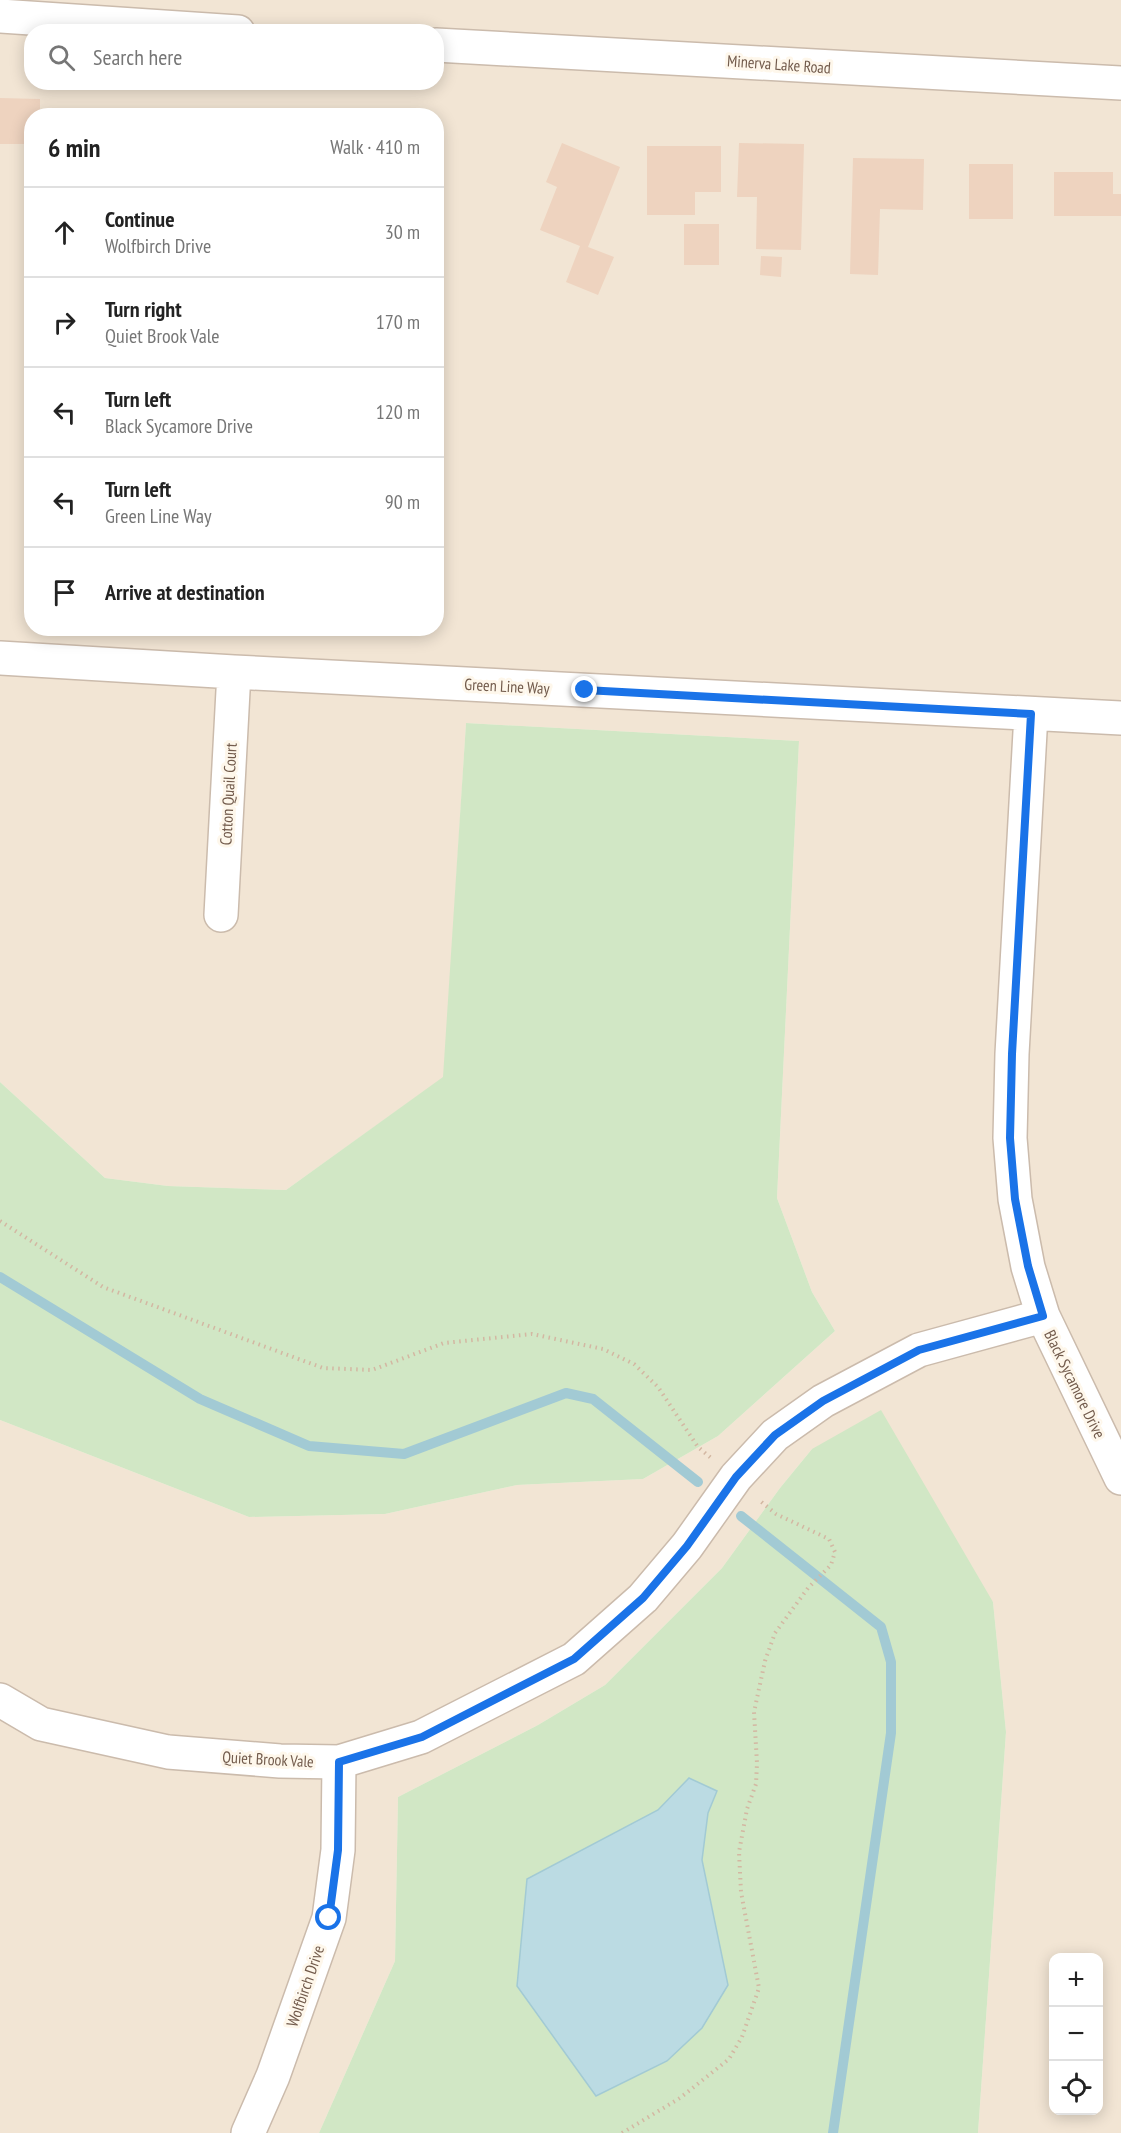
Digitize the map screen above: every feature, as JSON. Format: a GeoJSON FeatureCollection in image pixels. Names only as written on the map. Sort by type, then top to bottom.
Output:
{"type":"FeatureCollection","features":[{"type":"Feature","properties":{"kind":"street"},"geometry":{"type":"LineString","coordinates":[[0,16],[133,12],[196,24]]}},
{"type":"Feature","properties":{"kind":"street","name":"Minerva Lake Road"},"geometry":{"type":"LineString","coordinates":[[444,45],[1121,83]]}},
{"type":"Feature","properties":{"kind":"street","name":"Green Line Way"},"geometry":{"type":"LineString","coordinates":[[0,658],[1121,718]]}},
{"type":"Feature","properties":{"kind":"street","name":"Cotton Quail Court"},"geometry":{"type":"LineString","coordinates":[[221,915],[234,672]]}},
{"type":"Feature","properties":{"kind":"street","name":"Black Sycamore Drive"},"geometry":{"type":"LineString","coordinates":[[1031,714],[1012,1054],[1010,1138],[1015,1199],[1028,1266],[1043,1316],[1121,1478]]}},
{"type":"Feature","properties":{"kind":"street","name":"Quiet Brook Vale"},"geometry":{"type":"LineString","coordinates":[[0,1700],[41,1724],[168,1752],[280,1761],[339,1762],[422,1737],[574,1659],[643,1598],[687,1546],[736,1477],[775,1435],[823,1401],[919,1350],[1043,1316]]}},
{"type":"Feature","properties":{"kind":"street","name":"Wolfbirch Drive"},"geometry":{"type":"LineString","coordinates":[[248,2133],[273,2076],[329,1918],[338,1850],[339,1762]]}},
{"type":"Feature","properties":{"kind":"path"},"geometry":{"type":"LineString","coordinates":[[0,1221],[103,1287],[323,1368],[372,1370],[444,1344],[532,1334],[603,1349],[634,1364],[658,1387],[698,1447],[714,1461]]}},
{"type":"Feature","properties":{"kind":"path"},"geometry":{"type":"LineString","coordinates":[[622,2133],[680,2098],[729,2059],[742,2037],[759,1988],[741,1892],[739,1852],[747,1809],[756,1784],[754,1712],[765,1661],[775,1633],[808,1588],[831,1565],[835,1552],[829,1539],[776,1514],[755,1496]]}},
{"type":"Feature","properties":{"kind":"shaded area"},"geometry":{"type":"Polygon","coordinates":[[[0,0],[1121,0],[1121,2133],[978,2133],[1006,1732],[993,1602],[812,1449],[780,1488],[722,1568],[605,1685],[538,1725],[398,1797],[395,1961],[319,2133],[0,2133],[0,1420],[249,1517],[385,1514],[517,1485],[643,1479],[718,1436],[835,1331],[812,1292],[777,1198],[799,741],[466,723],[444,1077],[286,1190],[168,1186],[105,1178],[0,1082],[0,0]]]}},
{"type":"Feature","properties":{"kind":"green space"},"geometry":{"type":"Polygon","coordinates":[[[466,723],[799,741],[777,1198],[812,1292],[835,1331],[718,1436],[643,1479],[517,1485],[385,1514],[249,1517],[0,1420],[0,1082],[105,1178],[168,1186],[286,1190],[443,1077],[466,723]]]}},
{"type":"Feature","properties":{"kind":"green space"},"geometry":{"type":"Polygon","coordinates":[[[881,1410],[993,1602],[1006,1732],[978,2133],[319,2133],[395,1961],[398,1797],[538,1725],[605,1685],[722,1568],[780,1488],[812,1449],[881,1410]]]}},
{"type":"Feature","properties":{"kind":"water"},"geometry":{"type":"Polygon","coordinates":[[[689,1778],[717,1791],[708,1813],[702,1860],[728,1985],[702,2028],[667,2061],[596,2096],[517,1986],[527,1879],[658,1810],[689,1778]]]}},
{"type":"Feature","properties":{"kind":"building"},"geometry":{"type":"Polygon","coordinates":[[[0,98],[40,99],[40,108],[24,108],[24,144],[0,144],[0,98]]]}},
{"type":"Feature","properties":{"kind":"building"},"geometry":{"type":"Polygon","coordinates":[[[562,143],[620,167],[588,247],[614,257],[598,295],[566,282],[580,246],[540,230],[557,187],[546,182],[562,143]]]}},
{"type":"Feature","properties":{"kind":"building"},"geometry":{"type":"Polygon","coordinates":[[[739,143],[804,144],[801,250],[756,249],[757,197],[737,197],[739,143]]]}},
{"type":"Feature","properties":{"kind":"building"},"geometry":{"type":"Polygon","coordinates":[[[647,146],[721,146],[721,192],[695,192],[695,215],[647,215],[647,146]]]}},
{"type":"Feature","properties":{"kind":"building"},"geometry":{"type":"Polygon","coordinates":[[[853,158],[924,159],[923,210],[880,209],[878,275],[850,274],[853,158]]]}},
{"type":"Feature","properties":{"kind":"building"},"geometry":{"type":"Polygon","coordinates":[[[969,164],[1013,164],[1013,219],[969,219],[969,164]]]}},
{"type":"Feature","properties":{"kind":"building"},"geometry":{"type":"Polygon","coordinates":[[[1054,172],[1113,172],[1113,194],[1121,194],[1121,216],[1054,216],[1054,172]]]}},
{"type":"Feature","properties":{"kind":"building"},"geometry":{"type":"Polygon","coordinates":[[[684,224],[719,224],[719,265],[684,265],[684,224]]]}},
{"type":"Feature","properties":{"kind":"building"},"geometry":{"type":"Polygon","coordinates":[[[761,256],[782,257],[781,277],[760,275],[761,256]]]}},
{"type":"Feature","properties":{"kind":"waterway"},"geometry":{"type":"LineString","coordinates":[[0,1277],[200,1399],[309,1446],[404,1454],[566,1393],[593,1399],[698,1482]]}},
{"type":"Feature","properties":{"kind":"waterway"},"geometry":{"type":"LineString","coordinates":[[741,1516],[881,1627],[891,1662],[891,1733],[833,2133]]}},
{"type":"Feature","properties":{"kind":"route"},"geometry":{"type":"LineString","coordinates":[[329,1918],[338,1850],[339,1762],[422,1737],[574,1659],[643,1598],[687,1546],[736,1477],[775,1435],[823,1401],[919,1350],[1043,1316],[1028,1266],[1015,1199],[1010,1138],[1012,1054],[1031,714],[585,690]]}}]}
